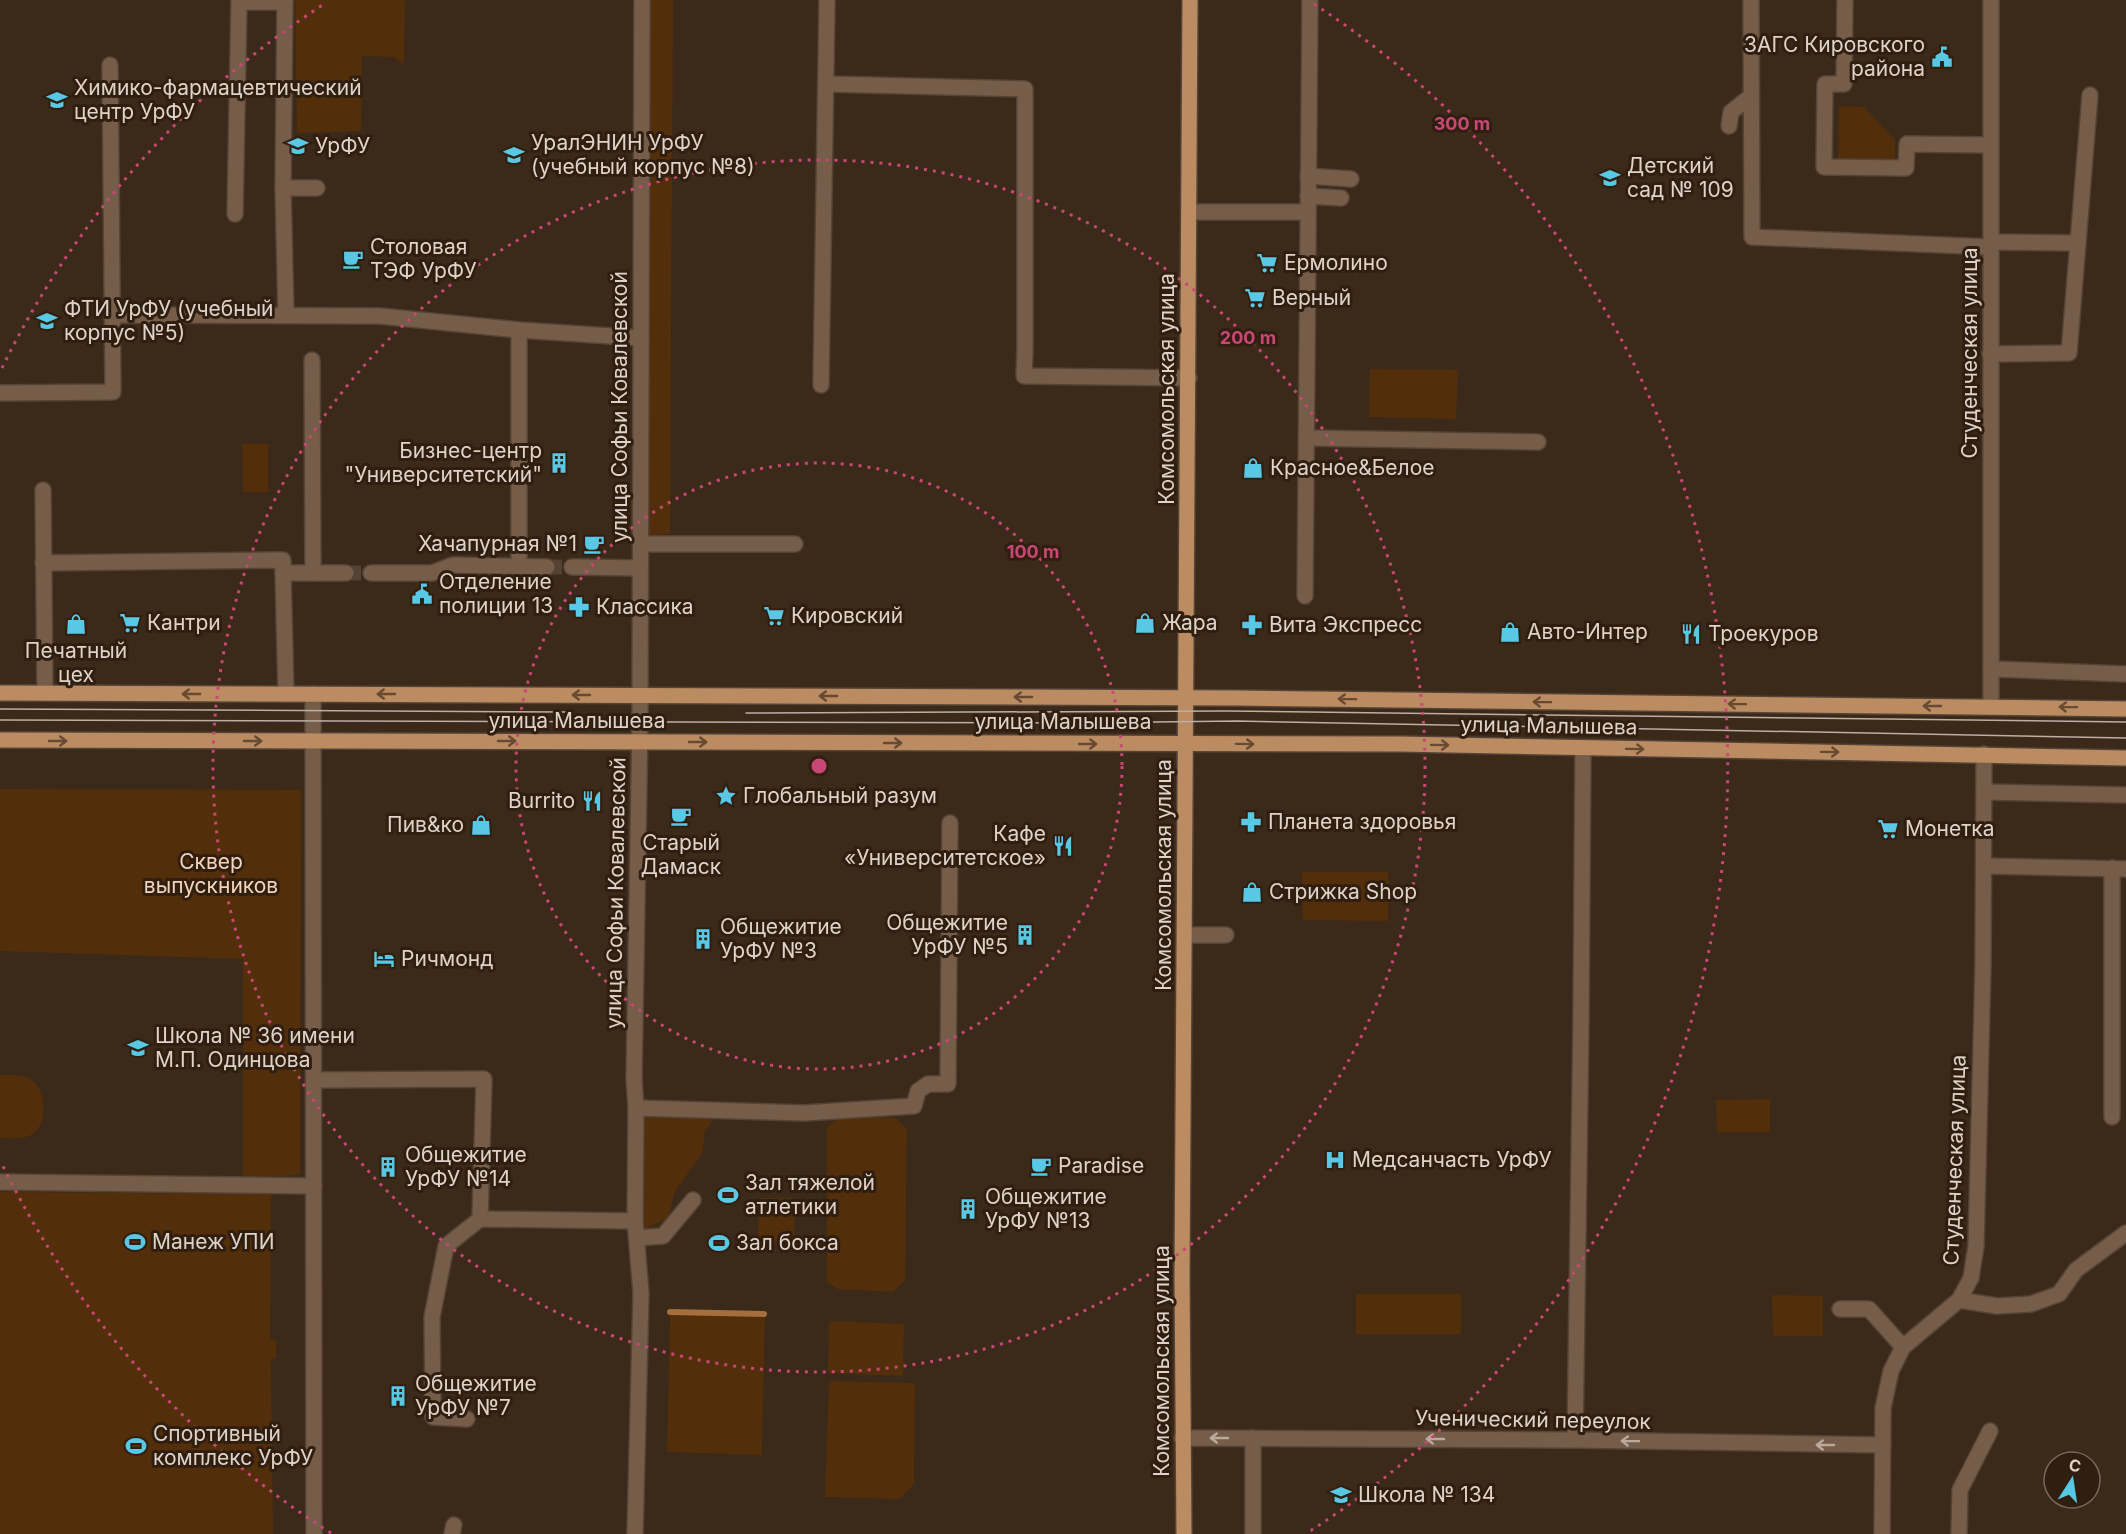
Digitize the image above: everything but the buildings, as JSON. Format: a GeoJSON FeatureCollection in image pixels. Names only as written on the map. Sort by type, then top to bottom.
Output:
{"type":"FeatureCollection","features":[{"type":"Feature","properties":{"kind":"main road","name":"Комсомольская улица"},"geometry":{"type":"LineString","coordinates":[[1184,1534],[1182,1438],[1190,0]]}},
{"type":"Feature","properties":{"kind":"main road","name":"улица Малышева"},"geometry":{"type":"LineString","coordinates":[[0,693],[1186,698],[2126,709]]}},
{"type":"Feature","properties":{"kind":"main road","name":"улица Малышева"},"geometry":{"type":"LineString","coordinates":[[0,740],[1400,744],[2126,758]]}},
{"type":"Feature","properties":{"kind":"street","name":"улица Софьи Ковалевской"},"geometry":{"type":"LineString","coordinates":[[635,1534],[641,1293],[635,1221],[634,1079],[640,696],[642,0]]}},
{"type":"Feature","properties":{"kind":"street"},"geometry":{"type":"LineString","coordinates":[[821,385],[827,0]]}},
{"type":"Feature","properties":{"kind":"street"},"geometry":{"type":"LineString","coordinates":[[1305,596],[1310,0]]}},
{"type":"Feature","properties":{"kind":"street"},"geometry":{"type":"LineString","coordinates":[[1751,0],[1752,237],[1991,245],[2078,243]]}},
{"type":"Feature","properties":{"kind":"street"},"geometry":{"type":"LineString","coordinates":[[1845,0],[1844,84],[1825,84],[1824,167],[1906,168],[1907,144],[1991,145]]}},
{"type":"Feature","properties":{"kind":"street","name":"Студенческая улица"},"geometry":{"type":"LineString","coordinates":[[1990,0],[1991,707]]}},
{"type":"Feature","properties":{"kind":"street"},"geometry":{"type":"LineString","coordinates":[[235,214],[239,2],[285,1],[286,315]]}},
{"type":"Feature","properties":{"kind":"street"},"geometry":{"type":"LineString","coordinates":[[0,393],[113,392],[110,65]]}},
{"type":"Feature","properties":{"kind":"street"},"geometry":{"type":"LineString","coordinates":[[827,84],[1025,89],[1024,376],[1189,378]]}},
{"type":"Feature","properties":{"kind":"street"},"geometry":{"type":"LineString","coordinates":[[1990,354],[2069,353],[2090,94]]}},
{"type":"Feature","properties":{"kind":"street"},"geometry":{"type":"LineString","coordinates":[[1729,126],[1731,112],[1751,96]]}},
{"type":"Feature","properties":{"kind":"street"},"geometry":{"type":"LineString","coordinates":[[1308,176],[1351,179]]}},
{"type":"Feature","properties":{"kind":"street"},"geometry":{"type":"LineString","coordinates":[[284,188],[316,188]]}},
{"type":"Feature","properties":{"kind":"street"},"geometry":{"type":"LineString","coordinates":[[1308,196],[1341,198]]}},
{"type":"Feature","properties":{"kind":"street"},"geometry":{"type":"LineString","coordinates":[[1190,212],[1308,212]]}},
{"type":"Feature","properties":{"kind":"street"},"geometry":{"type":"LineString","coordinates":[[112,315],[380,316],[519,330],[641,338]]}},
{"type":"Feature","properties":{"kind":"street"},"geometry":{"type":"LineString","coordinates":[[519,330],[519,566]]}},
{"type":"Feature","properties":{"kind":"street"},"geometry":{"type":"LineString","coordinates":[[312,360],[313,573]]}},
{"type":"Feature","properties":{"kind":"street"},"geometry":{"type":"LineString","coordinates":[[1306,438],[1538,442]]}},
{"type":"Feature","properties":{"kind":"street"},"geometry":{"type":"LineString","coordinates":[[42,490],[45,693]]}},
{"type":"Feature","properties":{"kind":"street"},"geometry":{"type":"LineString","coordinates":[[641,544],[795,544]]}},
{"type":"Feature","properties":{"kind":"street"},"geometry":{"type":"LineString","coordinates":[[44,563],[283,560],[286,694]]}},
{"type":"Feature","properties":{"kind":"street"},"geometry":{"type":"LineString","coordinates":[[371,573],[432,573],[453,566],[547,567]]}},
{"type":"Feature","properties":{"kind":"street"},"geometry":{"type":"LineString","coordinates":[[572,567],[640,568]]}},
{"type":"Feature","properties":{"kind":"street"},"geometry":{"type":"LineString","coordinates":[[283,573],[346,573]]}},
{"type":"Feature","properties":{"kind":"street"},"geometry":{"type":"LineString","coordinates":[[1991,669],[2126,674]]}},
{"type":"Feature","properties":{"kind":"street"},"geometry":{"type":"LineString","coordinates":[[313,694],[314,1534]]}},
{"type":"Feature","properties":{"kind":"street"},"geometry":{"type":"LineString","coordinates":[[1575,1440],[1582,997],[1583,748]]}},
{"type":"Feature","properties":{"kind":"street","name":"Студенческая улица"},"geometry":{"type":"LineString","coordinates":[[1882,1534],[1883,1408],[1891,1371],[1903,1347],[1959,1300],[1971,1278],[1976,1246],[1984,866],[1984,754]]}},
{"type":"Feature","properties":{"kind":"street"},"geometry":{"type":"LineString","coordinates":[[1984,792],[2126,795]]}},
{"type":"Feature","properties":{"kind":"street"},"geometry":{"type":"LineString","coordinates":[[636,1108],[804,1113],[914,1106],[918,1090],[928,1084],[948,1084],[951,823]]}},
{"type":"Feature","properties":{"kind":"street"},"geometry":{"type":"LineString","coordinates":[[1984,866],[2119,868],[2112,1117]]}},
{"type":"Feature","properties":{"kind":"street"},"geometry":{"type":"LineString","coordinates":[[1185,935],[1226,935]]}},
{"type":"Feature","properties":{"kind":"street"},"geometry":{"type":"LineString","coordinates":[[314,1080],[484,1079],[480,1219]]}},
{"type":"Feature","properties":{"kind":"street"},"geometry":{"type":"LineString","coordinates":[[0,1182],[314,1186]]}},
{"type":"Feature","properties":{"kind":"street"},"geometry":{"type":"LineString","coordinates":[[637,1238],[663,1236],[693,1200]]}},
{"type":"Feature","properties":{"kind":"street"},"geometry":{"type":"LineString","coordinates":[[467,1419],[434,1417],[432,1317],[446,1246],[480,1219],[635,1221]]}},
{"type":"Feature","properties":{"kind":"street"},"geometry":{"type":"LineString","coordinates":[[1959,1300],[1997,1306],[2031,1304],[2059,1294],[2076,1270],[2126,1233]]}},
{"type":"Feature","properties":{"kind":"street"},"geometry":{"type":"LineString","coordinates":[[1840,1309],[1869,1309],[1903,1347]]}},
{"type":"Feature","properties":{"kind":"street"},"geometry":{"type":"LineString","coordinates":[[1959,1534],[1960,1490],[1990,1431]]}},
{"type":"Feature","properties":{"kind":"street","name":"Ученический переулок"},"geometry":{"type":"LineString","coordinates":[[1182,1438],[1575,1440],[1883,1445]]}},
{"type":"Feature","properties":{"kind":"street"},"geometry":{"type":"LineString","coordinates":[[1253,1438],[1253,1534]]}},
{"type":"Feature","properties":{"kind":"green space"},"geometry":{"type":"Polygon","coordinates":[[[295,0],[405,0],[404,65],[394,57],[362,56],[361,131],[297,133],[295,0]]]}},
{"type":"Feature","properties":{"kind":"green space"},"geometry":{"type":"Polygon","coordinates":[[[650,0],[673,0],[670,534],[648,535],[650,0]]]}},
{"type":"Feature","properties":{"kind":"green space"},"geometry":{"type":"Polygon","coordinates":[[[1839,106],[1864,107],[1895,139],[1895,161],[1838,159],[1839,106]]]}},
{"type":"Feature","properties":{"kind":"green space"},"geometry":{"type":"Polygon","coordinates":[[[1370,369],[1458,370],[1456,419],[1369,417],[1370,369]]]}},
{"type":"Feature","properties":{"kind":"green space"},"geometry":{"type":"Polygon","coordinates":[[[242,444],[268,444],[268,492],[243,492],[242,444]]]}},
{"type":"Feature","properties":{"kind":"green space","name":"Сквер выпускников"},"geometry":{"type":"Polygon","coordinates":[[[0,789],[301,790],[300,1175],[243,1178],[243,959],[0,951],[0,789]]]}},
{"type":"Feature","properties":{"kind":"green space"},"geometry":{"type":"Polygon","coordinates":[[[1302,872],[1388,872],[1388,921],[1303,920],[1302,872]]]}},
{"type":"Feature","properties":{"kind":"green space"},"geometry":{"type":"Polygon","coordinates":[[[0,1075],[25,1077],[38,1087],[43,1102],[43,1118],[36,1131],[28,1136],[0,1138],[0,1075]]]}},
{"type":"Feature","properties":{"kind":"green space"},"geometry":{"type":"Polygon","coordinates":[[[1770,1099],[1770,1132],[1717,1132],[1716,1100],[1770,1099]]]}},
{"type":"Feature","properties":{"kind":"green space"},"geometry":{"type":"Polygon","coordinates":[[[641,1113],[717,1115],[705,1131],[702,1154],[675,1191],[668,1218],[641,1231],[641,1113]]]}},
{"type":"Feature","properties":{"kind":"green space"},"geometry":{"type":"Polygon","coordinates":[[[839,1116],[896,1118],[907,1129],[905,1281],[893,1292],[837,1289],[827,1281],[827,1128],[839,1116]]]}},
{"type":"Feature","properties":{"kind":"green space","name":"Спортивный комплекс УрФУ"},"geometry":{"type":"Polygon","coordinates":[[[0,1192],[271,1194],[270,1339],[276,1340],[276,1359],[271,1359],[273,1534],[0,1534],[0,1192]]]}},
{"type":"Feature","properties":{"kind":"green space"},"geometry":{"type":"Polygon","coordinates":[[[759,1198],[795,1198],[794,1243],[758,1242],[759,1198]]]}},
{"type":"Feature","properties":{"kind":"green space"},"geometry":{"type":"Polygon","coordinates":[[[1356,1294],[1461,1294],[1461,1334],[1356,1334],[1356,1294]]]}},
{"type":"Feature","properties":{"kind":"green space"},"geometry":{"type":"Polygon","coordinates":[[[1772,1295],[1823,1296],[1823,1336],[1773,1336],[1772,1295]]]}},
{"type":"Feature","properties":{"kind":"green space"},"geometry":{"type":"Polygon","coordinates":[[[670,1313],[765,1315],[762,1455],[667,1452],[670,1313]]]}},
{"type":"Feature","properties":{"kind":"green space"},"geometry":{"type":"Polygon","coordinates":[[[829,1321],[904,1324],[903,1376],[828,1373],[829,1321]]]}},
{"type":"Feature","properties":{"kind":"green space"},"geometry":{"type":"Polygon","coordinates":[[[829,1381],[915,1383],[914,1484],[899,1499],[825,1497],[829,1381]]]}},
{"type":"Feature","properties":{"kind":"waterway"},"geometry":{"type":"LineString","coordinates":[[670,1312],[764,1314]]}},
{"type":"Feature","properties":{"kind":"tunnel"},"geometry":{"type":"LineString","coordinates":[[547,567],[572,567]]}},
{"type":"Feature","properties":{"kind":"tunnel"},"geometry":{"type":"LineString","coordinates":[[346,573],[371,573]]}},
{"type":"Feature","properties":{"kind":"tram line"},"geometry":{"type":"LineString","coordinates":[[0,709],[566,712]]}},
{"type":"Feature","properties":{"kind":"tram line"},"geometry":{"type":"LineString","coordinates":[[746,713],[1227,711],[2126,722]]}},
{"type":"Feature","properties":{"kind":"tram line"},"geometry":{"type":"LineString","coordinates":[[0,720],[1070,723],[1237,721],[2126,738]]}},
{"type":"Feature","properties":{"kind":"place","name":"ЗАГС Кировского района"},"geometry":{"type":"Point","coordinates":[1942,57]}},
{"type":"Feature","properties":{"kind":"place","name":"Химико-фармацевтический центр УрФУ"},"geometry":{"type":"Point","coordinates":[57,100]}},
{"type":"Feature","properties":{"kind":"place","name":"УрФУ"},"geometry":{"type":"Point","coordinates":[298,146]}},
{"type":"Feature","properties":{"kind":"place","name":"УралЭНИН УрФУ (учебный корпус №8)"},"geometry":{"type":"Point","coordinates":[514,155]}},
{"type":"Feature","properties":{"kind":"place","name":"Детский сад № 109"},"geometry":{"type":"Point","coordinates":[1610,178]}},
{"type":"Feature","properties":{"kind":"place","name":"Столовая ТЭФ УрФУ"},"geometry":{"type":"Point","coordinates":[353,259]}},
{"type":"Feature","properties":{"kind":"place","name":"Ермолино"},"geometry":{"type":"Point","coordinates":[1267,263]}},
{"type":"Feature","properties":{"kind":"place","name":"Верный"},"geometry":{"type":"Point","coordinates":[1255,298]}},
{"type":"Feature","properties":{"kind":"place","name":"ФТИ УрФУ (учебный корпус №5)"},"geometry":{"type":"Point","coordinates":[47,321]}},
{"type":"Feature","properties":{"kind":"place","name":"Бизнес-центр \"Университетский\""},"geometry":{"type":"Point","coordinates":[559,463]}},
{"type":"Feature","properties":{"kind":"place","name":"Красное&Белое"},"geometry":{"type":"Point","coordinates":[1253,468]}},
{"type":"Feature","properties":{"kind":"place","name":"Хачапурная №1"},"geometry":{"type":"Point","coordinates":[594,544]}},
{"type":"Feature","properties":{"kind":"place","name":"Отделение полиции 13"},"geometry":{"type":"Point","coordinates":[422,594]}},
{"type":"Feature","properties":{"kind":"place","name":"Классика"},"geometry":{"type":"Point","coordinates":[579,607]}},
{"type":"Feature","properties":{"kind":"place","name":"Кировский"},"geometry":{"type":"Point","coordinates":[774,616]}},
{"type":"Feature","properties":{"kind":"place","name":"Кантри"},"geometry":{"type":"Point","coordinates":[130,623]}},
{"type":"Feature","properties":{"kind":"place","name":"Жара"},"geometry":{"type":"Point","coordinates":[1145,623]}},
{"type":"Feature","properties":{"kind":"place","name":"Печатный цех"},"geometry":{"type":"Point","coordinates":[76,624]}},
{"type":"Feature","properties":{"kind":"place","name":"Вита Экспресс"},"geometry":{"type":"Point","coordinates":[1252,625]}},
{"type":"Feature","properties":{"kind":"place","name":"Авто-Интер"},"geometry":{"type":"Point","coordinates":[1510,632]}},
{"type":"Feature","properties":{"kind":"place","name":"Троекуров"},"geometry":{"type":"Point","coordinates":[1691,634]}},
{"type":"Feature","properties":{"kind":"place","name":"Глобальный разум"},"geometry":{"type":"Point","coordinates":[726,796]}},
{"type":"Feature","properties":{"kind":"place","name":"Burrito"},"geometry":{"type":"Point","coordinates":[592,801]}},
{"type":"Feature","properties":{"kind":"place","name":"Старый Дамаск"},"geometry":{"type":"Point","coordinates":[681,816]}},
{"type":"Feature","properties":{"kind":"place","name":"Планета здоровья"},"geometry":{"type":"Point","coordinates":[1251,822]}},
{"type":"Feature","properties":{"kind":"place","name":"Пив&ко"},"geometry":{"type":"Point","coordinates":[481,825]}},
{"type":"Feature","properties":{"kind":"place","name":"Монетка"},"geometry":{"type":"Point","coordinates":[1888,829]}},
{"type":"Feature","properties":{"kind":"place","name":"Кафе «Университетское»"},"geometry":{"type":"Point","coordinates":[1063,846]}},
{"type":"Feature","properties":{"kind":"place","name":"Стрижка Shop"},"geometry":{"type":"Point","coordinates":[1252,892]}},
{"type":"Feature","properties":{"kind":"place","name":"Общежитие УрФУ №5"},"geometry":{"type":"Point","coordinates":[1025,935]}},
{"type":"Feature","properties":{"kind":"place","name":"Общежитие УрФУ №3"},"geometry":{"type":"Point","coordinates":[703,939]}},
{"type":"Feature","properties":{"kind":"place","name":"Ричмонд"},"geometry":{"type":"Point","coordinates":[384,959]}},
{"type":"Feature","properties":{"kind":"place","name":"Школа № 36 имени М.П. Одинцова"},"geometry":{"type":"Point","coordinates":[138,1048]}},
{"type":"Feature","properties":{"kind":"place","name":"Медсанчасть УрФУ"},"geometry":{"type":"Point","coordinates":[1335,1160]}},
{"type":"Feature","properties":{"kind":"place","name":"Paradise"},"geometry":{"type":"Point","coordinates":[1041,1166]}},
{"type":"Feature","properties":{"kind":"place","name":"Общежитие УрФУ №14"},"geometry":{"type":"Point","coordinates":[388,1167]}},
{"type":"Feature","properties":{"kind":"place","name":"Зал тяжелой атлетики"},"geometry":{"type":"Point","coordinates":[728,1195]}},
{"type":"Feature","properties":{"kind":"place","name":"Общежитие УрФУ №13"},"geometry":{"type":"Point","coordinates":[968,1209]}},
{"type":"Feature","properties":{"kind":"place","name":"Манеж УПИ"},"geometry":{"type":"Point","coordinates":[135,1242]}},
{"type":"Feature","properties":{"kind":"place","name":"Зал бокса"},"geometry":{"type":"Point","coordinates":[719,1243]}},
{"type":"Feature","properties":{"kind":"place","name":"Общежитие УрФУ №7"},"geometry":{"type":"Point","coordinates":[398,1396]}},
{"type":"Feature","properties":{"kind":"place","name":"Спортивный комплекс УрФУ"},"geometry":{"type":"Point","coordinates":[136,1446]}},
{"type":"Feature","properties":{"kind":"place","name":"Школа № 134"},"geometry":{"type":"Point","coordinates":[1341,1495]}}]}
